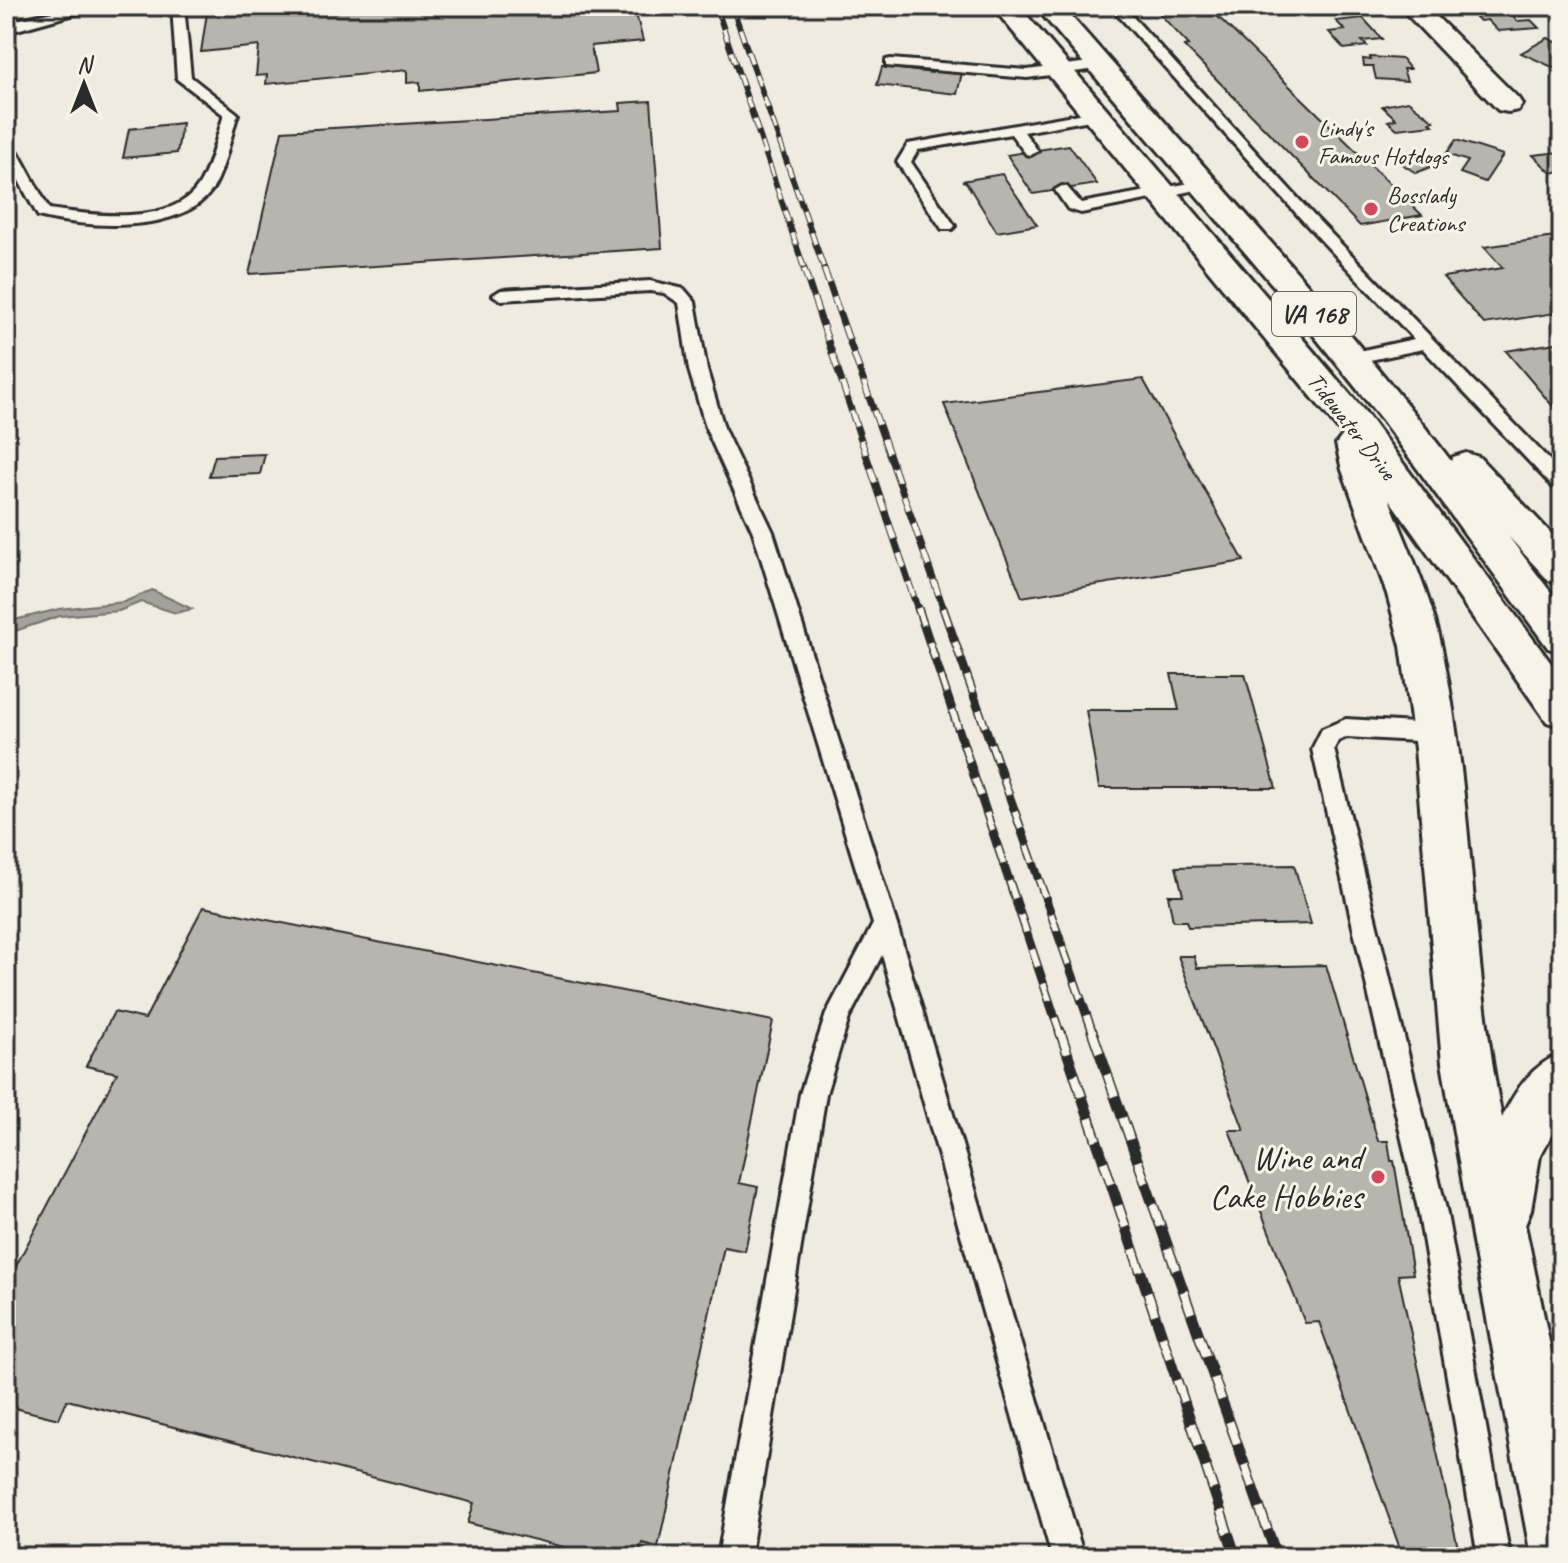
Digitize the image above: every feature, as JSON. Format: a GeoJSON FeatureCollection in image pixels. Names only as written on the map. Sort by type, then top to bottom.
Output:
{"type":"FeatureCollection","features":[{"type":"Feature","properties":{"kind":"main road","name":"Tidewater Drive"},"geometry":{"type":"LineString","coordinates":[[1005,6],[1162,192],[1373,416],[1562,637]]}},
{"type":"Feature","properties":{"kind":"main road","name":"Tidewater Drive"},"geometry":{"type":"LineString","coordinates":[[1048,6],[1351,358],[1373,416],[1562,710]]}},
{"type":"Feature","properties":{"kind":"main road"},"geometry":{"type":"LineString","coordinates":[[1412,6],[1508,104]]}},
{"type":"Feature","properties":{"kind":"main road"},"geometry":{"type":"LineString","coordinates":[[1562,570],[1475,474],[1433,438],[1373,416],[1361,473],[1407,590],[1421,646],[1448,836],[1450,895],[1467,1063],[1562,1556]]}},
{"type":"Feature","properties":{"kind":"main road"},"geometry":{"type":"LineString","coordinates":[[1502,1248],[1506,1185],[1522,1131],[1551,1088],[1562,1078]]}},
{"type":"Feature","properties":{"kind":"lane"},"geometry":{"type":"LineString","coordinates":[[6,29],[97,6]]}},
{"type":"Feature","properties":{"kind":"lane"},"geometry":{"type":"LineString","coordinates":[[6,152],[13,155],[43,213],[111,222],[164,214],[178,211],[206,188],[231,114],[184,79],[178,6]]}},
{"type":"Feature","properties":{"kind":"lane"},"geometry":{"type":"LineString","coordinates":[[1116,6],[1309,219],[1562,484]]}},
{"type":"Feature","properties":{"kind":"lane"},"geometry":{"type":"LineString","coordinates":[[891,63],[994,73],[1097,65]]}},
{"type":"Feature","properties":{"kind":"lane"},"geometry":{"type":"LineString","coordinates":[[947,226],[904,162],[913,147],[1096,115]]}},
{"type":"Feature","properties":{"kind":"lane"},"geometry":{"type":"LineString","coordinates":[[1014,129],[1031,151]]}},
{"type":"Feature","properties":{"kind":"lane"},"geometry":{"type":"LineString","coordinates":[[1062,190],[1073,206],[1081,208],[1201,185]]}},
{"type":"Feature","properties":{"kind":"lane"},"geometry":{"type":"LineString","coordinates":[[501,295],[650,286],[667,288],[687,302],[698,370],[716,431],[763,532],[885,925],[1068,1557]]}},
{"type":"Feature","properties":{"kind":"lane"},"geometry":{"type":"LineString","coordinates":[[1351,358],[1429,342]]}},
{"type":"Feature","properties":{"kind":"lane"},"geometry":{"type":"LineString","coordinates":[[1433,733],[1346,728],[1330,735],[1323,749],[1432,1209],[1494,1557]]}},
{"type":"Feature","properties":{"kind":"lane"},"geometry":{"type":"LineString","coordinates":[[734,1557],[813,1094],[838,1014],[885,925]]}},
{"type":"Feature","properties":{"kind":"shaded area"},"geometry":{"type":"Polygon","coordinates":[[[152,590],[192,609],[176,613],[141,602],[119,611],[60,616],[6,634],[6,622],[59,609],[124,602],[152,590]]]}},
{"type":"Feature","properties":{"kind":"building"},"geometry":{"type":"Polygon","coordinates":[[[208,6],[634,6],[643,41],[591,46],[596,73],[420,91],[420,82],[407,83],[407,70],[266,84],[267,75],[256,76],[259,46],[201,52],[208,6]]]}},
{"type":"Feature","properties":{"kind":"building"},"geometry":{"type":"Polygon","coordinates":[[[1207,6],[1422,215],[1360,226],[1184,46],[1189,45],[1157,11],[1207,6]]]}},
{"type":"Feature","properties":{"kind":"building"},"geometry":{"type":"Polygon","coordinates":[[[1227,6],[1264,6],[1266,9],[1234,12],[1227,6]]]}},
{"type":"Feature","properties":{"kind":"building"},"geometry":{"type":"Polygon","coordinates":[[[1529,6],[1537,14],[1512,16],[1517,21],[1531,20],[1539,28],[1498,31],[1487,20],[1480,21],[1473,14],[1480,13],[1477,10],[1529,6]]]}},
{"type":"Feature","properties":{"kind":"building"},"geometry":{"type":"Polygon","coordinates":[[[1363,18],[1382,39],[1362,41],[1367,46],[1344,49],[1329,32],[1345,30],[1336,21],[1363,18]]]}},
{"type":"Feature","properties":{"kind":"building"},"geometry":{"type":"Polygon","coordinates":[[[1548,38],[1562,45],[1562,69],[1521,53],[1548,38]]]}},
{"type":"Feature","properties":{"kind":"building"},"geometry":{"type":"Polygon","coordinates":[[[1370,57],[1402,59],[1410,69],[1403,69],[1407,81],[1376,79],[1373,66],[1364,66],[1363,59],[1371,60],[1370,57]]]}},
{"type":"Feature","properties":{"kind":"building"},"geometry":{"type":"Polygon","coordinates":[[[882,67],[962,73],[957,94],[877,85],[882,67]]]}},
{"type":"Feature","properties":{"kind":"building"},"geometry":{"type":"Polygon","coordinates":[[[651,101],[662,248],[249,274],[282,131],[621,111],[620,103],[651,101]]]}},
{"type":"Feature","properties":{"kind":"building"},"geometry":{"type":"Polygon","coordinates":[[[1408,101],[1434,121],[1430,122],[1433,125],[1397,129],[1388,121],[1396,119],[1382,106],[1408,101]]]}},
{"type":"Feature","properties":{"kind":"building"},"geometry":{"type":"Polygon","coordinates":[[[182,123],[177,153],[123,158],[129,129],[182,123]]]}},
{"type":"Feature","properties":{"kind":"building"},"geometry":{"type":"Polygon","coordinates":[[[1456,140],[1503,155],[1485,182],[1460,173],[1468,161],[1446,154],[1456,140]]]}},
{"type":"Feature","properties":{"kind":"building"},"geometry":{"type":"Polygon","coordinates":[[[1069,145],[1097,184],[1033,194],[1007,155],[1069,145]]]}},
{"type":"Feature","properties":{"kind":"building"},"geometry":{"type":"Polygon","coordinates":[[[1562,148],[1562,171],[1551,173],[1533,155],[1560,152],[1557,149],[1562,148]]]}},
{"type":"Feature","properties":{"kind":"building"},"geometry":{"type":"Polygon","coordinates":[[[1415,153],[1435,165],[1416,173],[1397,161],[1415,153]]]}},
{"type":"Feature","properties":{"kind":"building"},"geometry":{"type":"Polygon","coordinates":[[[1002,174],[1037,225],[997,232],[966,182],[962,181],[1002,174]]]}},
{"type":"Feature","properties":{"kind":"building"},"geometry":{"type":"Polygon","coordinates":[[[1562,236],[1562,312],[1484,324],[1443,277],[1503,268],[1484,247],[1562,236]]]}},
{"type":"Feature","properties":{"kind":"building"},"geometry":{"type":"Polygon","coordinates":[[[1562,342],[1562,417],[1506,351],[1562,342]]]}},
{"type":"Feature","properties":{"kind":"building"},"geometry":{"type":"Polygon","coordinates":[[[1143,379],[1244,561],[1022,597],[944,404],[1143,379]]]}},
{"type":"Feature","properties":{"kind":"building"},"geometry":{"type":"Polygon","coordinates":[[[265,454],[260,474],[209,476],[215,456],[265,454]]]}},
{"type":"Feature","properties":{"kind":"building"},"geometry":{"type":"Polygon","coordinates":[[[1171,674],[1245,674],[1276,788],[1099,788],[1086,710],[1179,710],[1171,674]]]}},
{"type":"Feature","properties":{"kind":"building"},"geometry":{"type":"Polygon","coordinates":[[[1294,865],[1311,924],[1188,927],[1186,921],[1173,921],[1168,895],[1183,895],[1176,867],[1294,865]]]}},
{"type":"Feature","properties":{"kind":"building"},"geometry":{"type":"Polygon","coordinates":[[[203,907],[773,1021],[739,1183],[758,1187],[745,1251],[724,1247],[658,1547],[642,1543],[638,1557],[603,1557],[468,1523],[474,1503],[67,1400],[59,1419],[6,1406],[6,1285],[117,1073],[86,1066],[114,1012],[145,1019],[203,907]]]}},
{"type":"Feature","properties":{"kind":"building"},"geometry":{"type":"Polygon","coordinates":[[[1178,956],[1194,956],[1197,968],[1326,965],[1378,1141],[1388,1141],[1391,1161],[1394,1161],[1413,1274],[1398,1275],[1460,1557],[1403,1557],[1319,1322],[1305,1323],[1229,1130],[1244,1130],[1178,956]]]}},
{"type":"Feature","properties":{"kind":"railway"},"geometry":{"type":"LineString","coordinates":[[716,6],[805,271]]}},
{"type":"Feature","properties":{"kind":"railway"},"geometry":{"type":"LineString","coordinates":[[732,6],[825,271]]}},
{"type":"Feature","properties":{"kind":"railway"},"geometry":{"type":"LineString","coordinates":[[804,269],[918,610]]}},
{"type":"Feature","properties":{"kind":"railway"},"geometry":{"type":"LineString","coordinates":[[824,269],[944,610]]}},
{"type":"Feature","properties":{"kind":"railway"},"geometry":{"type":"LineString","coordinates":[[918,608],[1060,1033]]}},
{"type":"Feature","properties":{"kind":"railway"},"geometry":{"type":"LineString","coordinates":[[943,608],[1093,1033]]}},
{"type":"Feature","properties":{"kind":"railway"},"geometry":{"type":"LineString","coordinates":[[1060,1031],[1236,1557]]}},
{"type":"Feature","properties":{"kind":"railway"},"geometry":{"type":"LineString","coordinates":[[1092,1031],[1277,1557]]}},
{"type":"Feature","properties":{"kind":"place","name":"Lindy's Famous Hotdogs"},"geometry":{"type":"Point","coordinates":[1302,142]}},
{"type":"Feature","properties":{"kind":"place","name":"Bosslady Creations"},"geometry":{"type":"Point","coordinates":[1371,209]}},
{"type":"Feature","properties":{"kind":"place","name":"Wine and Cake Hobbies"},"geometry":{"type":"Point","coordinates":[1378,1177]}}]}
